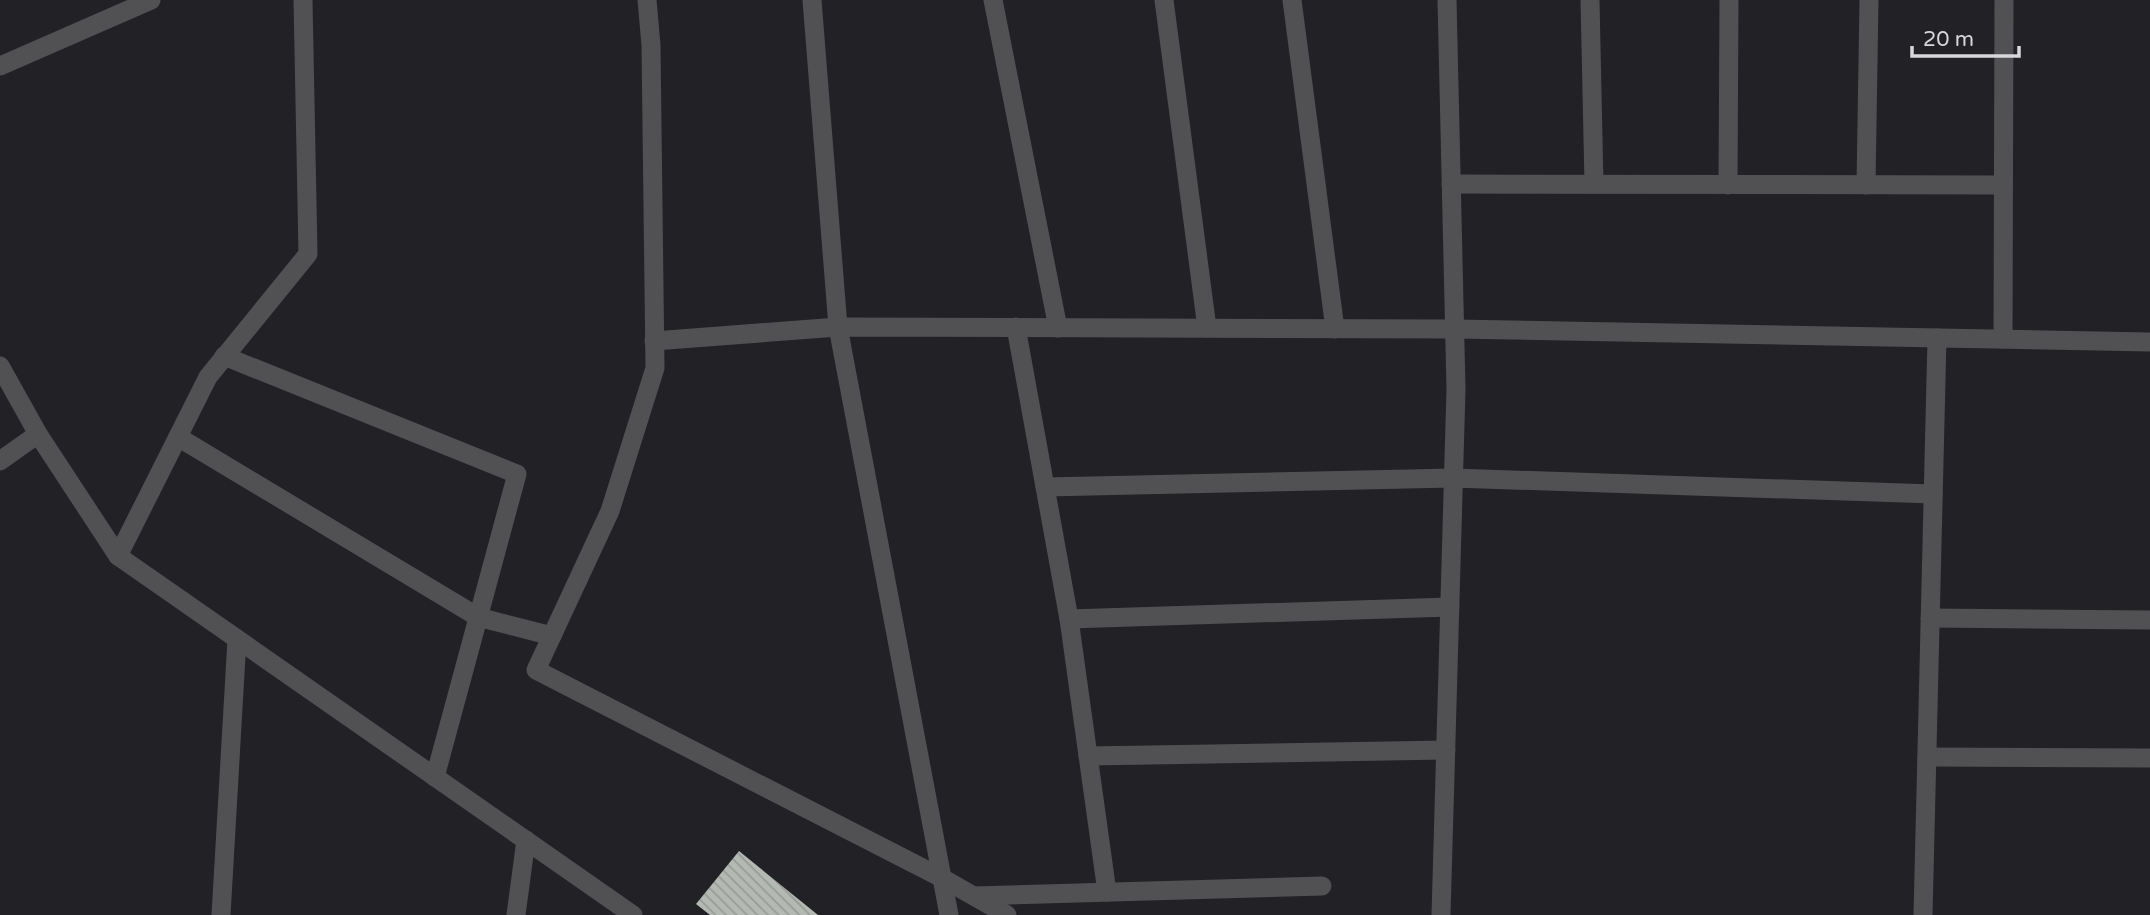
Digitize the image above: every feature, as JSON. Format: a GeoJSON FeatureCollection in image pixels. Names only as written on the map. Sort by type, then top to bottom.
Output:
{"type":"FeatureCollection","features":[{"type":"Feature","properties":{"kind":"street"},"geometry":{"type":"LineString","coordinates":[[0,66],[151,0]]}},
{"type":"Feature","properties":{"kind":"street"},"geometry":{"type":"LineString","coordinates":[[118,556],[208,377],[308,254],[303,0]]}},
{"type":"Feature","properties":{"kind":"street"},"geometry":{"type":"LineString","coordinates":[[647,0],[651,45],[655,368],[610,511],[536,670],[942,878],[1007,915]]}},
{"type":"Feature","properties":{"kind":"street"},"geometry":{"type":"LineString","coordinates":[[812,0],[838,327],[949,915]]}},
{"type":"Feature","properties":{"kind":"street"},"geometry":{"type":"LineString","coordinates":[[993,0],[1058,328]]}},
{"type":"Feature","properties":{"kind":"street"},"geometry":{"type":"LineString","coordinates":[[1164,0],[1206,328]]}},
{"type":"Feature","properties":{"kind":"street"},"geometry":{"type":"LineString","coordinates":[[1292,0],[1335,329]]}},
{"type":"Feature","properties":{"kind":"street"},"geometry":{"type":"LineString","coordinates":[[1441,915],[1456,389],[1447,0]]}},
{"type":"Feature","properties":{"kind":"street"},"geometry":{"type":"LineString","coordinates":[[1590,0],[1594,184]]}},
{"type":"Feature","properties":{"kind":"street"},"geometry":{"type":"LineString","coordinates":[[1728,185],[1729,0]]}},
{"type":"Feature","properties":{"kind":"street"},"geometry":{"type":"LineString","coordinates":[[1866,185],[1870,0]]}},
{"type":"Feature","properties":{"kind":"street"},"geometry":{"type":"LineString","coordinates":[[2003,339],[2004,0]]}},
{"type":"Feature","properties":{"kind":"street"},"geometry":{"type":"LineString","coordinates":[[1451,184],[2003,185]]}},
{"type":"Feature","properties":{"kind":"street"},"geometry":{"type":"LineString","coordinates":[[654,341],[838,327],[1016,327],[1455,329],[2150,342]]}},
{"type":"Feature","properties":{"kind":"street"},"geometry":{"type":"LineString","coordinates":[[1016,327],[1069,619],[1107,892]]}},
{"type":"Feature","properties":{"kind":"street"},"geometry":{"type":"LineString","coordinates":[[1923,915],[1937,338]]}},
{"type":"Feature","properties":{"kind":"street"},"geometry":{"type":"LineString","coordinates":[[224,356],[517,474],[435,777]]}},
{"type":"Feature","properties":{"kind":"street"},"geometry":{"type":"LineString","coordinates":[[0,366],[38,433],[118,556],[633,915]]}},
{"type":"Feature","properties":{"kind":"street"},"geometry":{"type":"LineString","coordinates":[[0,461],[38,433]]}},
{"type":"Feature","properties":{"kind":"street"},"geometry":{"type":"LineString","coordinates":[[178,437],[478,617],[552,636]]}},
{"type":"Feature","properties":{"kind":"street"},"geometry":{"type":"LineString","coordinates":[[1045,487],[1453,478],[1933,494]]}},
{"type":"Feature","properties":{"kind":"street"},"geometry":{"type":"LineString","coordinates":[[1069,619],[1450,607]]}},
{"type":"Feature","properties":{"kind":"street"},"geometry":{"type":"LineString","coordinates":[[1930,618],[2150,620]]}},
{"type":"Feature","properties":{"kind":"street"},"geometry":{"type":"LineString","coordinates":[[221,915],[237,639]]}},
{"type":"Feature","properties":{"kind":"street"},"geometry":{"type":"LineString","coordinates":[[1088,756],[1446,750]]}},
{"type":"Feature","properties":{"kind":"street"},"geometry":{"type":"LineString","coordinates":[[1927,757],[2150,758]]}},
{"type":"Feature","properties":{"kind":"street"},"geometry":{"type":"LineString","coordinates":[[516,915],[526,840]]}},
{"type":"Feature","properties":{"kind":"street"},"geometry":{"type":"LineString","coordinates":[[973,895],[1322,886]]}},
{"type":"Feature","properties":{"kind":"building"},"geometry":{"type":"Polygon","coordinates":[[[739,851],[818,915],[710,915],[696,904],[739,851]]]}}]}
